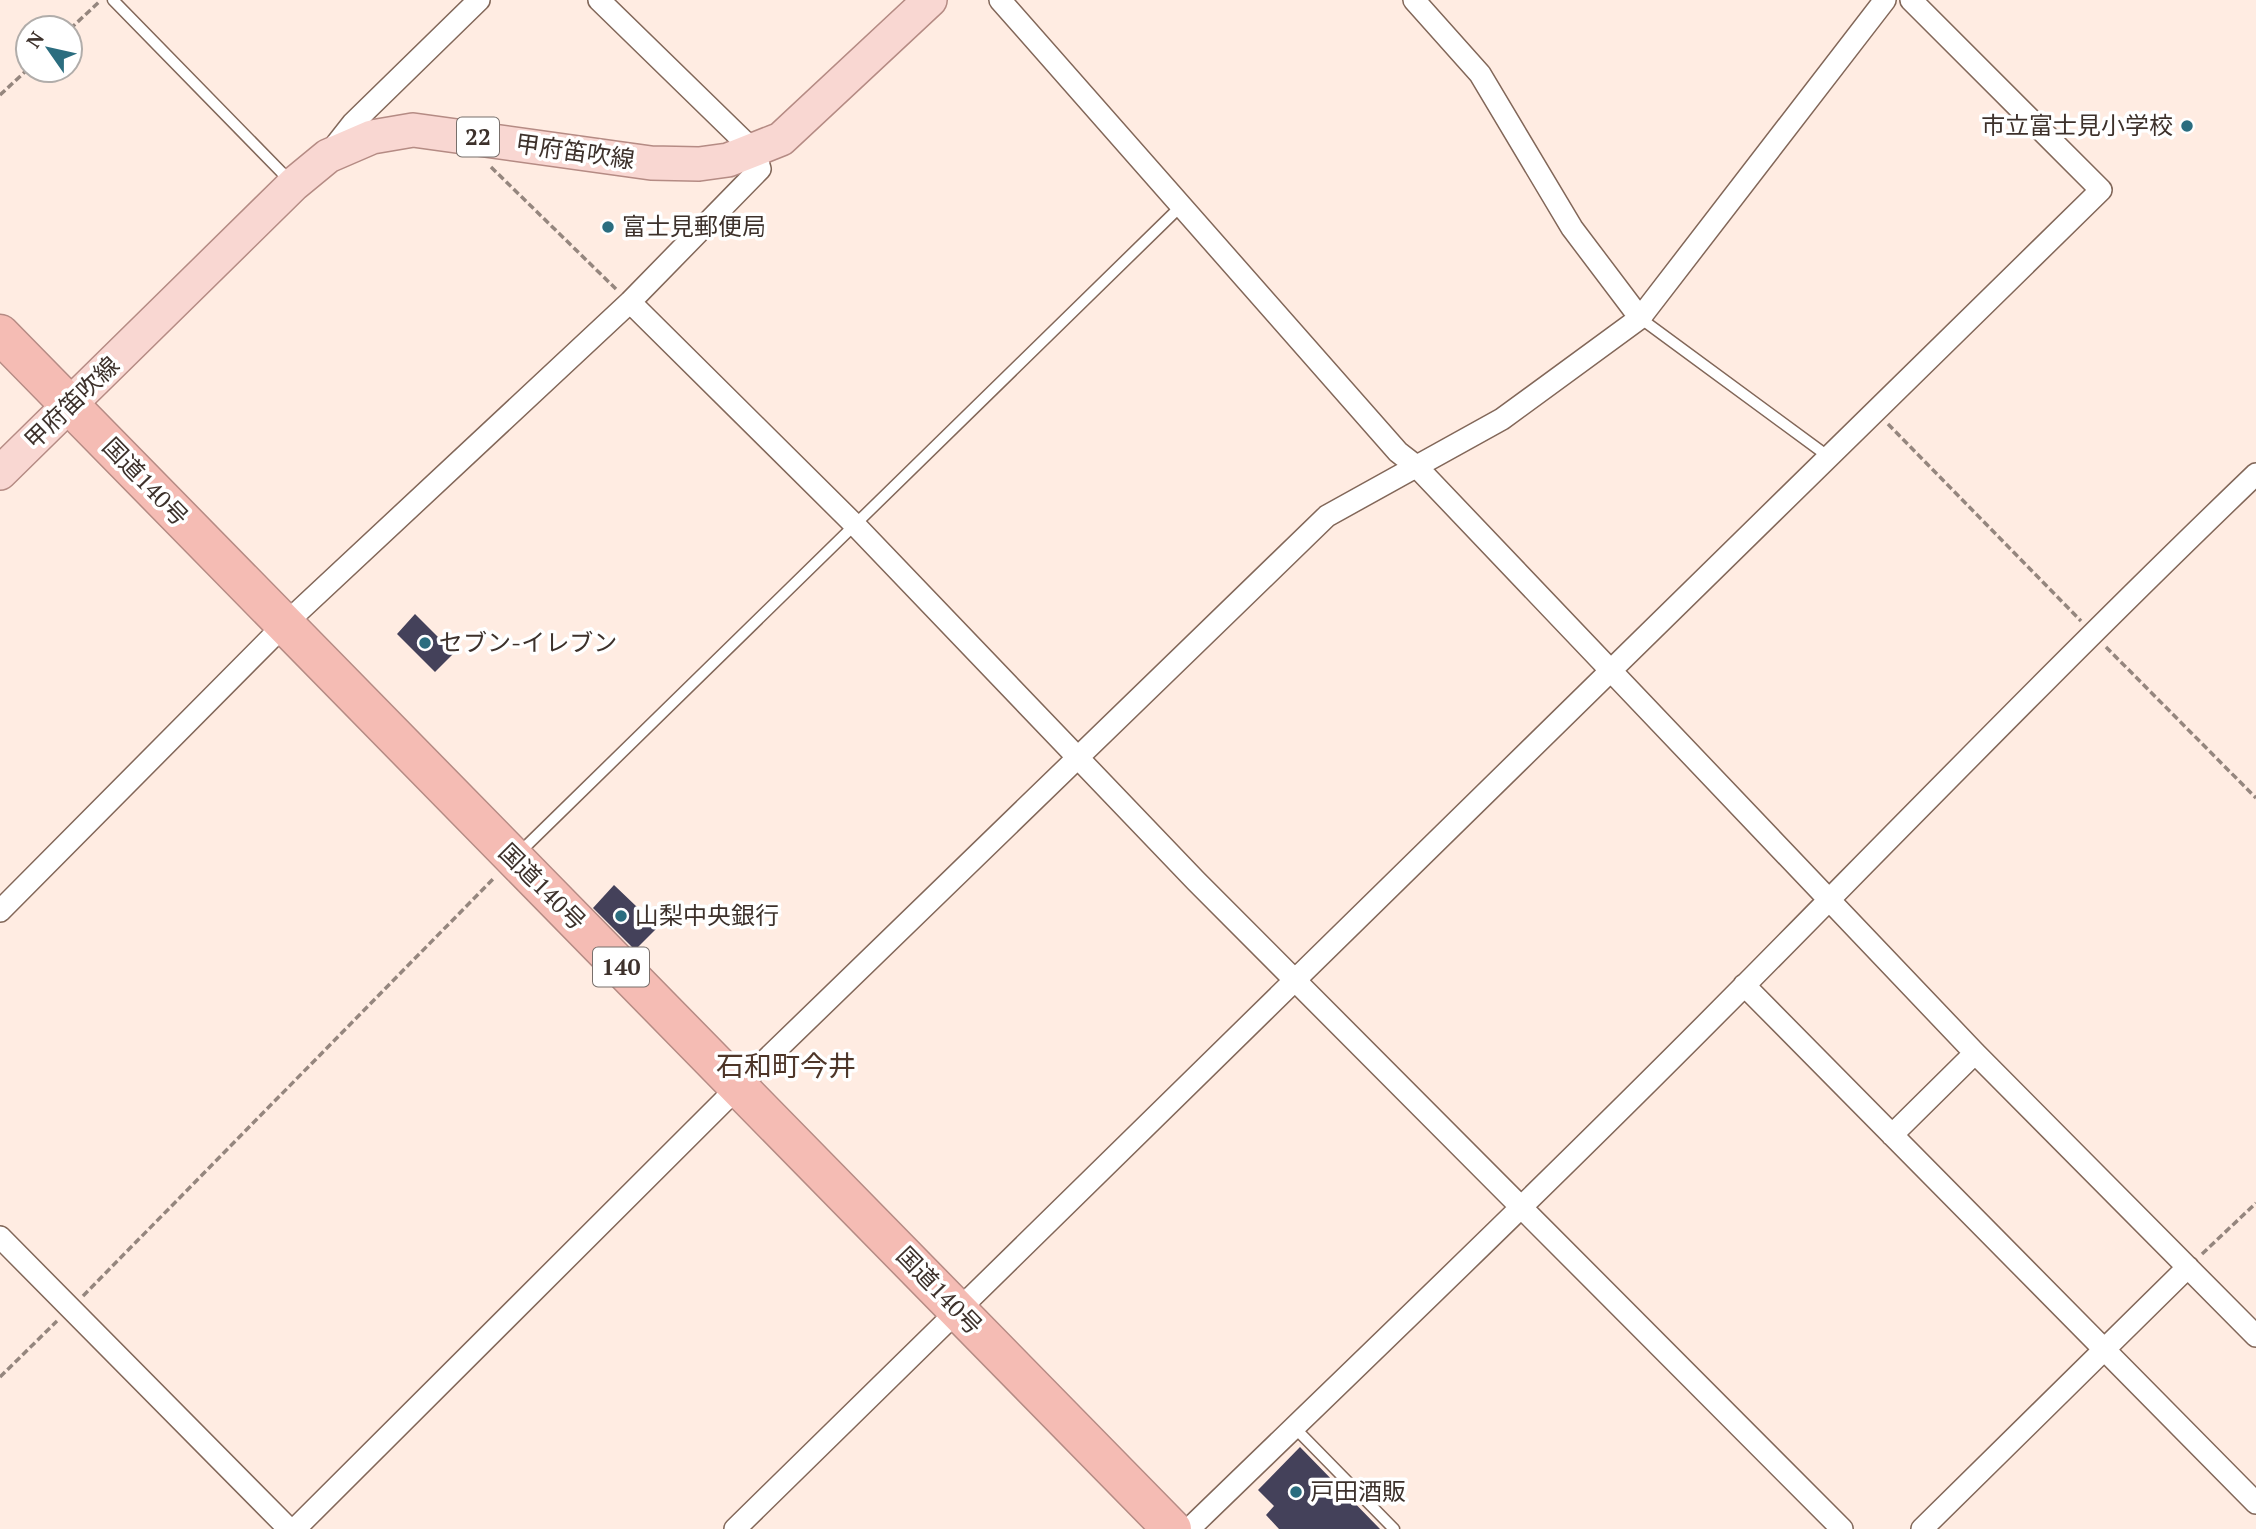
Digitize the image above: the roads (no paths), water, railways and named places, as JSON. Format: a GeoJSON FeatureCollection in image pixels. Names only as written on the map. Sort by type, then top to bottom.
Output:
{"type":"FeatureCollection","features":[{"type":"Feature","properties":{"kind":"highway","name":"国道140号"},"geometry":{"type":"LineString","coordinates":[[0,334],[1172,1529]]}},
{"type":"Feature","properties":{"kind":"main road","name":"甲府笛吹線"},"geometry":{"type":"LineString","coordinates":[[0,473],[294,184],[328,156],[372,137],[413,131],[651,163],[699,164],[755,152],[781,139],[930,0]]}},
{"type":"Feature","properties":{"kind":"street"},"geometry":{"type":"LineString","coordinates":[[328,156],[353,123],[479,0]]}},
{"type":"Feature","properties":{"kind":"street"},"geometry":{"type":"LineString","coordinates":[[0,911],[285,624],[630,302],[760,169],[755,152],[599,0]]}},
{"type":"Feature","properties":{"kind":"street"},"geometry":{"type":"LineString","coordinates":[[1000,0],[1398,452],[1416,466],[1612,670],[1976,1054],[2256,1336]]}},
{"type":"Feature","properties":{"kind":"street"},"geometry":{"type":"LineString","coordinates":[[1414,0],[1480,74],[1572,228],[1640,318]]}},
{"type":"Feature","properties":{"kind":"street"},"geometry":{"type":"LineString","coordinates":[[295,1529],[738,1087],[1327,516],[1502,419],[1640,318],[1885,0]]}},
{"type":"Feature","properties":{"kind":"street"},"geometry":{"type":"LineString","coordinates":[[735,1529],[2101,190],[1911,0]]}},
{"type":"Feature","properties":{"kind":"street"},"geometry":{"type":"LineString","coordinates":[[630,302],[856,526],[1196,881],[1297,979],[1842,1529]]}},
{"type":"Feature","properties":{"kind":"street"},"geometry":{"type":"LineString","coordinates":[[1189,1529],[1521,1207],[2092,632],[2256,474]]}},
{"type":"Feature","properties":{"kind":"street"},"geometry":{"type":"LineString","coordinates":[[1744,985],[2256,1503]]}},
{"type":"Feature","properties":{"kind":"street"},"geometry":{"type":"LineString","coordinates":[[1892,1135],[1976,1054]]}},
{"type":"Feature","properties":{"kind":"street"},"geometry":{"type":"LineString","coordinates":[[0,1237],[289,1529]]}},
{"type":"Feature","properties":{"kind":"street"},"geometry":{"type":"LineString","coordinates":[[1922,1529],[2188,1267]]}},
{"type":"Feature","properties":{"kind":"lane"},"geometry":{"type":"LineString","coordinates":[[113,0],[294,184]]}},
{"type":"Feature","properties":{"kind":"lane"},"geometry":{"type":"LineString","coordinates":[[513,858],[1181,206]]}},
{"type":"Feature","properties":{"kind":"lane"},"geometry":{"type":"LineString","coordinates":[[1640,318],[1829,457]]}},
{"type":"Feature","properties":{"kind":"lane"},"geometry":{"type":"LineString","coordinates":[[1294,1427],[1394,1529]]}},
{"type":"Feature","properties":{"kind":"place","name":"市立富士見小学校"},"geometry":{"type":"Point","coordinates":[2187,126]}},
{"type":"Feature","properties":{"kind":"place","name":"富士見郵便局"},"geometry":{"type":"Point","coordinates":[608,227]}},
{"type":"Feature","properties":{"kind":"place","name":"セブン-イレブン"},"geometry":{"type":"Point","coordinates":[425,643]}},
{"type":"Feature","properties":{"kind":"place","name":"山梨中央銀行"},"geometry":{"type":"Point","coordinates":[621,916]}},
{"type":"Feature","properties":{"kind":"place","name":"戸田酒販"},"geometry":{"type":"Point","coordinates":[1296,1492]}},
{"type":"Feature","properties":{"kind":"district","name":"石和町今井"},"geometry":{"type":"Point","coordinates":[786,1066]}}]}
